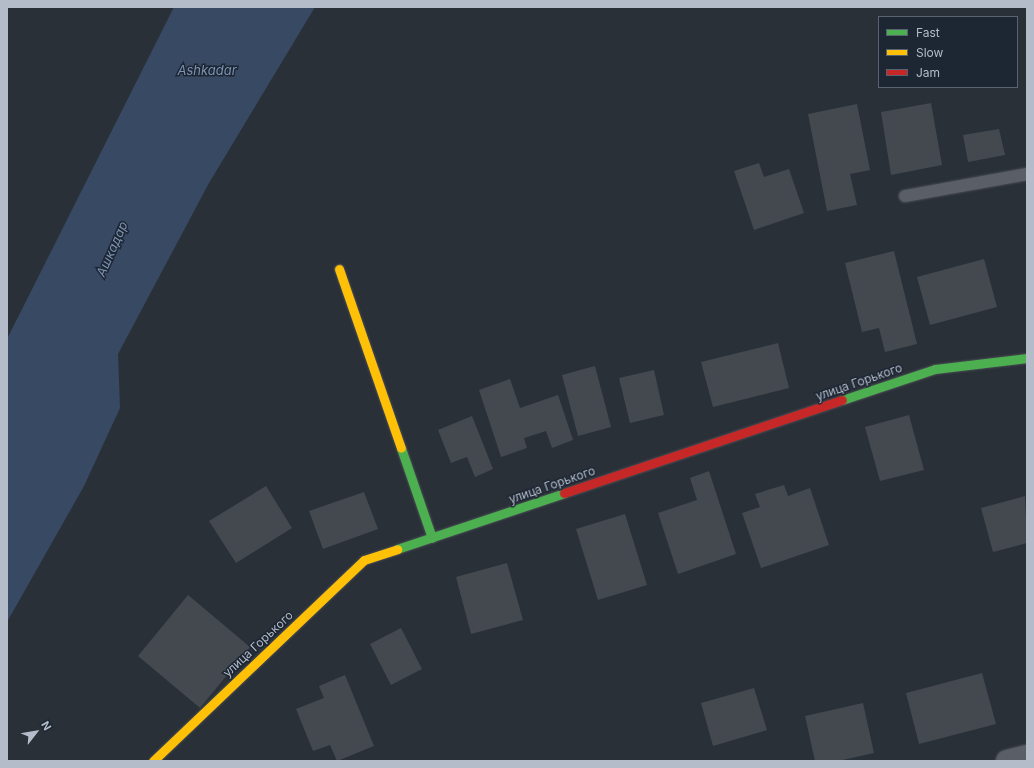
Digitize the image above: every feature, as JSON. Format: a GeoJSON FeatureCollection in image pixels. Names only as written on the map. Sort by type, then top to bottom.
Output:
{"type":"FeatureCollection","features":[{"type":"Feature","properties":{"kind":"street"},"geometry":{"type":"LineString","coordinates":[[339,269],[432,538]]}},
{"type":"Feature","properties":{"kind":"street","name":"улица Горького"},"geometry":{"type":"LineString","coordinates":[[153,761],[364,560],[935,368],[1027,358]]}},
{"type":"Feature","properties":{"kind":"street"},"geometry":{"type":"LineString","coordinates":[[1007,761],[1027,756]]}},
{"type":"Feature","properties":{"kind":"lane"},"geometry":{"type":"LineString","coordinates":[[905,196],[1027,174]]}},
{"type":"Feature","properties":{"kind":"water","name":"Ashkadar"},"geometry":{"type":"Polygon","coordinates":[[[174,7],[315,7],[209,183],[118,354],[120,408],[84,486],[7,622],[7,339],[174,7]]]}},
{"type":"Feature","properties":{"kind":"building"},"geometry":{"type":"Polygon","coordinates":[[[931,103],[942,165],[891,175],[881,112],[931,103]]]}},
{"type":"Feature","properties":{"kind":"building"},"geometry":{"type":"Polygon","coordinates":[[[857,104],[870,170],[850,174],[857,205],[827,211],[808,114],[857,104]]]}},
{"type":"Feature","properties":{"kind":"building"},"geometry":{"type":"Polygon","coordinates":[[[999,129],[1005,155],[968,162],[963,135],[999,129]]]}},
{"type":"Feature","properties":{"kind":"building"},"geometry":{"type":"Polygon","coordinates":[[[759,163],[764,177],[789,169],[804,213],[754,230],[734,171],[759,163]]]}},
{"type":"Feature","properties":{"kind":"building"},"geometry":{"type":"Polygon","coordinates":[[[894,251],[917,344],[885,352],[879,328],[862,332],[845,263],[894,251]]]}},
{"type":"Feature","properties":{"kind":"building"},"geometry":{"type":"Polygon","coordinates":[[[984,259],[997,307],[930,325],[917,277],[984,259]]]}},
{"type":"Feature","properties":{"kind":"building"},"geometry":{"type":"Polygon","coordinates":[[[778,343],[789,388],[713,407],[701,362],[778,343]]]}},
{"type":"Feature","properties":{"kind":"building"},"geometry":{"type":"Polygon","coordinates":[[[595,366],[611,427],[578,436],[562,375],[595,366]]]}},
{"type":"Feature","properties":{"kind":"building"},"geometry":{"type":"Polygon","coordinates":[[[654,370],[664,415],[630,423],[619,378],[654,370]]]}},
{"type":"Feature","properties":{"kind":"building"},"geometry":{"type":"Polygon","coordinates":[[[510,379],[520,408],[558,395],[573,440],[552,448],[546,431],[524,438],[527,448],[501,457],[479,390],[510,379]]]}},
{"type":"Feature","properties":{"kind":"building"},"geometry":{"type":"Polygon","coordinates":[[[909,415],[924,470],[880,481],[865,427],[909,415]]]}},
{"type":"Feature","properties":{"kind":"building"},"geometry":{"type":"Polygon","coordinates":[[[472,416],[493,469],[475,477],[467,457],[451,463],[438,430],[472,416]]]}},
{"type":"Feature","properties":{"kind":"building"},"geometry":{"type":"Polygon","coordinates":[[[709,471],[736,554],[678,574],[658,513],[697,500],[690,478],[709,471]]]}},
{"type":"Feature","properties":{"kind":"building"},"geometry":{"type":"Polygon","coordinates":[[[784,485],[788,496],[810,488],[829,545],[761,568],[742,513],[760,507],[755,494],[784,485]]]}},
{"type":"Feature","properties":{"kind":"building"},"geometry":{"type":"Polygon","coordinates":[[[266,486],[292,528],[236,563],[209,521],[266,486]]]}},
{"type":"Feature","properties":{"kind":"building"},"geometry":{"type":"Polygon","coordinates":[[[364,492],[378,529],[323,549],[309,511],[364,492]]]}},
{"type":"Feature","properties":{"kind":"building"},"geometry":{"type":"Polygon","coordinates":[[[1025,496],[1027,543],[993,552],[981,508],[1025,496]]]}},
{"type":"Feature","properties":{"kind":"building"},"geometry":{"type":"Polygon","coordinates":[[[625,514],[647,585],[598,600],[576,529],[625,514]]]}},
{"type":"Feature","properties":{"kind":"building"},"geometry":{"type":"Polygon","coordinates":[[[507,563],[523,620],[471,634],[456,577],[507,563]]]}},
{"type":"Feature","properties":{"kind":"building"},"geometry":{"type":"Polygon","coordinates":[[[188,595],[250,647],[200,708],[138,656],[188,595]]]}},
{"type":"Feature","properties":{"kind":"building"},"geometry":{"type":"Polygon","coordinates":[[[401,628],[422,669],[391,685],[370,644],[401,628]]]}},
{"type":"Feature","properties":{"kind":"building"},"geometry":{"type":"Polygon","coordinates":[[[982,673],[996,724],[919,744],[906,693],[982,673]]]}},
{"type":"Feature","properties":{"kind":"building"},"geometry":{"type":"Polygon","coordinates":[[[345,675],[374,746],[337,761],[330,745],[313,751],[296,709],[324,698],[319,686],[345,675]]]}},
{"type":"Feature","properties":{"kind":"building"},"geometry":{"type":"Polygon","coordinates":[[[754,688],[767,730],[713,746],[701,703],[754,688]]]}},
{"type":"Feature","properties":{"kind":"building"},"geometry":{"type":"Polygon","coordinates":[[[863,703],[874,753],[838,761],[815,761],[805,716],[863,703]]]}},
{"type":"Feature","properties":{"kind":"traffic: fast"},"geometry":{"type":"LineString","coordinates":[[842,400],[935,369],[1027,358]]}},
{"type":"Feature","properties":{"kind":"traffic: fast"},"geometry":{"type":"LineString","coordinates":[[401,448],[432,538]]}},
{"type":"Feature","properties":{"kind":"traffic: fast"},"geometry":{"type":"LineString","coordinates":[[397,549],[564,493]]}},
{"type":"Feature","properties":{"kind":"traffic: slow"},"geometry":{"type":"LineString","coordinates":[[339,269],[401,448]]}},
{"type":"Feature","properties":{"kind":"traffic: slow"},"geometry":{"type":"LineString","coordinates":[[153,761],[364,560],[397,549]]}},
{"type":"Feature","properties":{"kind":"traffic: jam"},"geometry":{"type":"LineString","coordinates":[[564,493],[842,400]]}},
{"type":"Feature","properties":{"kind":"water label","name":"Ашкадар"},"geometry":{"type":"Point","coordinates":[112,249]}}]}
